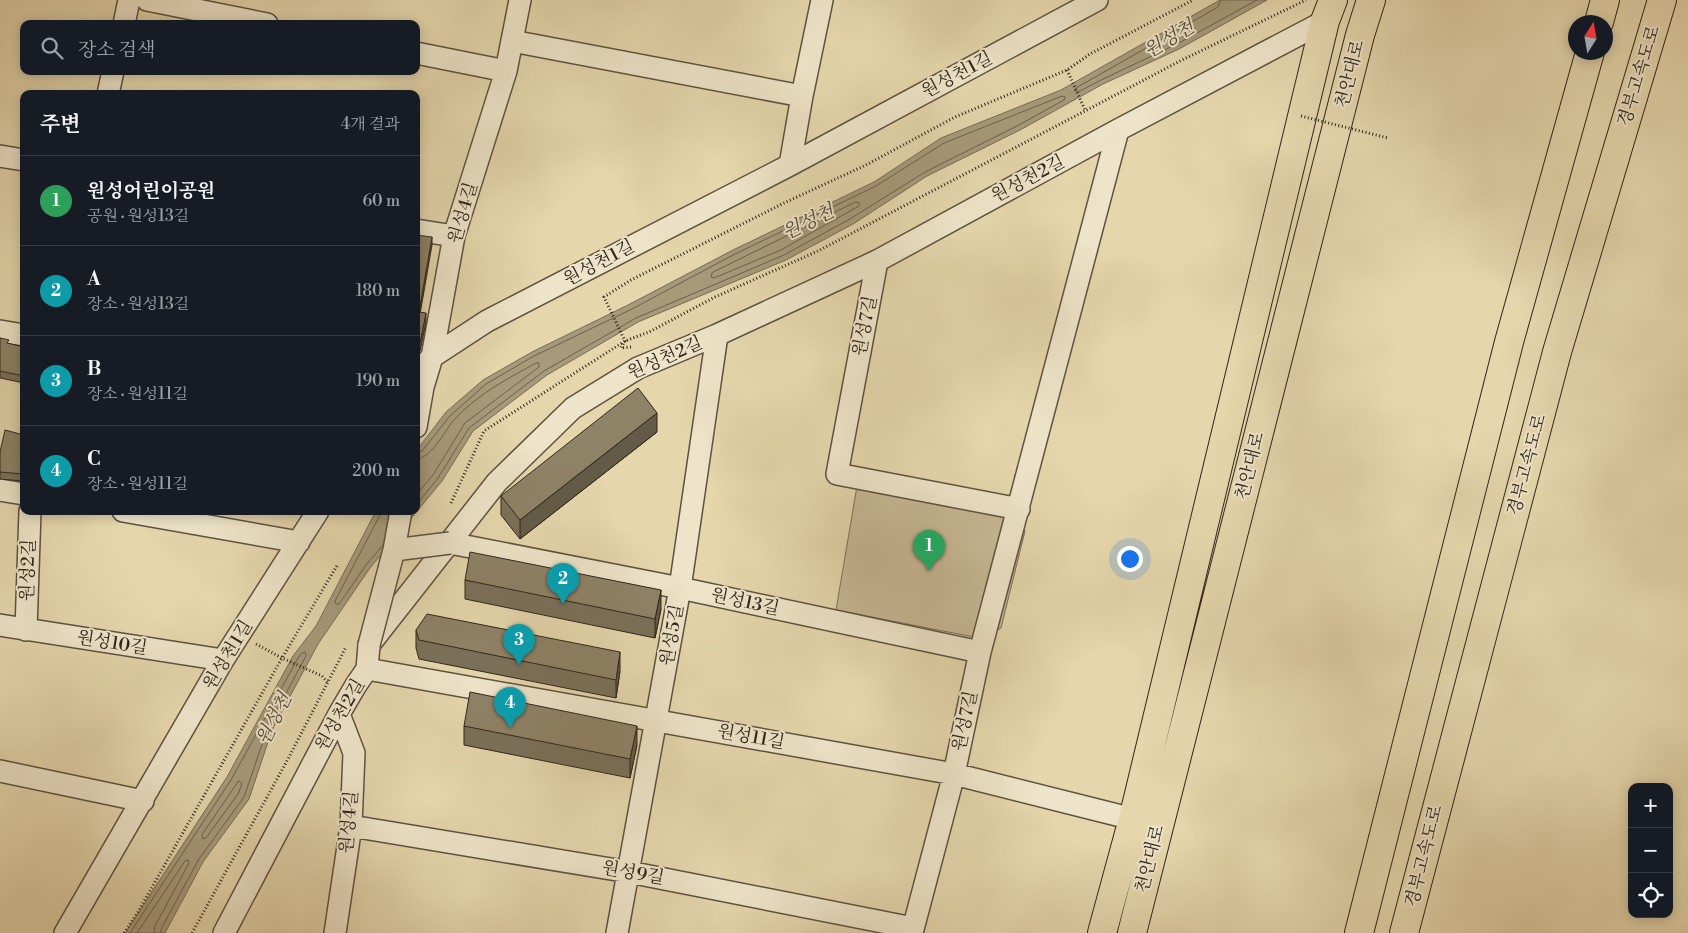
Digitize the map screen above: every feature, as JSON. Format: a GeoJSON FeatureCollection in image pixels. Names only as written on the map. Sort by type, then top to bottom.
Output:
{"type":"FeatureCollection","features":[{"type":"Feature","properties":{"kind":"main road","name":"천안대로"},"geometry":{"type":"LineString","coordinates":[[1132,933],[1345,93],[1371,0]]}},
{"type":"Feature","properties":{"kind":"main road"},"geometry":{"type":"LineString","coordinates":[[1601,15],[1605,0]]}},
{"type":"Feature","properties":{"kind":"main road","name":"경부고속도로"},"geometry":{"type":"LineString","coordinates":[[1404,933],[1557,352],[1662,0]]}},
{"type":"Feature","properties":{"kind":"main road","name":"천안대로"},"geometry":{"type":"LineString","coordinates":[[1102,933],[1133,819],[1329,10]]}},
{"type":"Feature","properties":{"kind":"main road"},"geometry":{"type":"LineString","coordinates":[[1359,933],[1508,342],[1588,60]]}},
{"type":"Feature","properties":{"kind":"street"},"geometry":{"type":"LineString","coordinates":[[125,20],[130,0]]}},
{"type":"Feature","properties":{"kind":"street"},"geometry":{"type":"LineString","coordinates":[[147,0],[247,20]]}},
{"type":"Feature","properties":{"kind":"street","name":"원성4길"},"geometry":{"type":"LineString","coordinates":[[420,380],[432,358],[454,236],[506,71],[520,0]]}},
{"type":"Feature","properties":{"kind":"street"},"geometry":{"type":"LineString","coordinates":[[790,165],[822,0]]}},
{"type":"Feature","properties":{"kind":"street","name":"원성천1길"},"geometry":{"type":"LineString","coordinates":[[432,358],[487,321],[790,165],[1097,0]]}},
{"type":"Feature","properties":{"kind":"street","name":"원성천2길"},"geometry":{"type":"LineString","coordinates":[[224,933],[338,714],[367,669],[360,642],[450,543],[497,482],[573,408],[638,368],[717,335],[877,261],[1118,130],[1329,10]]}},
{"type":"Feature","properties":{"kind":"street"},"geometry":{"type":"LineString","coordinates":[[512,41],[802,96]]}},
{"type":"Feature","properties":{"kind":"street"},"geometry":{"type":"LineString","coordinates":[[420,54],[506,71]]}},
{"type":"Feature","properties":{"kind":"street"},"geometry":{"type":"LineString","coordinates":[[109,90],[112,75]]}},
{"type":"Feature","properties":{"kind":"street","name":"원성7길"},"geometry":{"type":"LineString","coordinates":[[913,931],[954,774],[980,652],[1118,130]]}},
{"type":"Feature","properties":{"kind":"street"},"geometry":{"type":"LineString","coordinates":[[0,156],[20,159]]}},
{"type":"Feature","properties":{"kind":"street"},"geometry":{"type":"LineString","coordinates":[[420,231],[454,236]]}},
{"type":"Feature","properties":{"kind":"street","name":"원성7길"},"geometry":{"type":"LineString","coordinates":[[877,261],[837,474],[1018,509]]}},
{"type":"Feature","properties":{"kind":"street"},"geometry":{"type":"LineString","coordinates":[[0,331],[20,334]]}},
{"type":"Feature","properties":{"kind":"street","name":"원성5길"},"geometry":{"type":"LineString","coordinates":[[617,933],[680,588],[717,335]]}},
{"type":"Feature","properties":{"kind":"street"},"geometry":{"type":"LineString","coordinates":[[0,490],[20,493]]}},
{"type":"Feature","properties":{"kind":"street","name":"원성2길"},"geometry":{"type":"LineString","coordinates":[[26,630],[30,515]]}},
{"type":"Feature","properties":{"kind":"street"},"geometry":{"type":"LineString","coordinates":[[146,515],[299,542]]}},
{"type":"Feature","properties":{"kind":"street","name":"원성천1길"},"geometry":{"type":"LineString","coordinates":[[65,933],[223,660],[316,515]]}},
{"type":"Feature","properties":{"kind":"street"},"geometry":{"type":"LineString","coordinates":[[360,642],[394,550],[400,515]]}},
{"type":"Feature","properties":{"kind":"street","name":"원성13길"},"geometry":{"type":"LineString","coordinates":[[394,550],[450,543],[680,588],[980,652]]}},
{"type":"Feature","properties":{"kind":"street","name":"원성10길"},"geometry":{"type":"LineString","coordinates":[[0,625],[223,660]]}},
{"type":"Feature","properties":{"kind":"street","name":"원성11길"},"geometry":{"type":"LineString","coordinates":[[367,669],[954,774],[1133,819]]}},
{"type":"Feature","properties":{"kind":"street","name":"원성4길"},"geometry":{"type":"LineString","coordinates":[[335,933],[351,826],[354,753],[338,714]]}},
{"type":"Feature","properties":{"kind":"street"},"geometry":{"type":"LineString","coordinates":[[0,772],[143,801]]}},
{"type":"Feature","properties":{"kind":"street","name":"원성9길"},"geometry":{"type":"LineString","coordinates":[[351,826],[629,872],[913,931]]}},
{"type":"Feature","properties":{"kind":"path"},"geometry":{"type":"LineString","coordinates":[[625,341],[604,296],[631,280],[784,203],[866,165],[955,117],[1067,70],[1090,54],[1193,0]]}},
{"type":"Feature","properties":{"kind":"path"},"geometry":{"type":"LineString","coordinates":[[448,509],[484,431],[625,341],[649,332],[715,297],[818,251],[1085,110],[1307,0]]}},
{"type":"Feature","properties":{"kind":"path"},"geometry":{"type":"LineString","coordinates":[[1067,70],[1085,110]]}},
{"type":"Feature","properties":{"kind":"path"},"geometry":{"type":"LineString","coordinates":[[1301,116],[1388,138]]}},
{"type":"Feature","properties":{"kind":"path"},"geometry":{"type":"LineString","coordinates":[[124,933],[138,912],[338,564]]}},
{"type":"Feature","properties":{"kind":"path"},"geometry":{"type":"LineString","coordinates":[[240,635],[322,676],[328,684]]}},
{"type":"Feature","properties":{"kind":"path"},"geometry":{"type":"LineString","coordinates":[[192,933],[328,684],[338,661],[360,642]]}},
{"type":"Feature","properties":{"kind":"shaded area"},"geometry":{"type":"Polygon","coordinates":[[[857,486],[1017,519],[1025,531],[1001,628],[984,639],[836,610],[857,486]]]}},
{"type":"Feature","properties":{"kind":"water","name":"원성천"},"geometry":{"type":"Polygon","coordinates":[[[1220,0],[1267,0],[1179,49],[1103,84],[1020,130],[927,176],[853,224],[786,260],[638,322],[547,375],[473,431],[442,481],[420,508],[420,446],[446,412],[483,380],[532,352],[628,305],[733,250],[874,182],[941,138],[1061,90],[1220,0]]]}},
{"type":"Feature","properties":{"kind":"water","name":"원성천"},"geometry":{"type":"Polygon","coordinates":[[[374,515],[414,515],[370,568],[318,644],[272,730],[249,799],[203,862],[165,933],[125,933],[227,777],[293,656],[316,626],[374,515]]]}},
{"type":"Feature","properties":{"kind":"building"},"geometry":{"type":"Polygon","coordinates":[[[420,236],[432,237],[420,306],[420,236]]]}},
{"type":"Feature","properties":{"kind":"building"},"geometry":{"type":"Polygon","coordinates":[[[420,312],[426,313],[420,343],[420,312]]]}},
{"type":"Feature","properties":{"kind":"building"},"geometry":{"type":"Polygon","coordinates":[[[0,338],[9,340],[7,343],[20,346],[20,375],[0,371],[0,338]]]}},
{"type":"Feature","properties":{"kind":"building"},"geometry":{"type":"Polygon","coordinates":[[[638,388],[657,413],[520,520],[501,496],[638,388]]]}},
{"type":"Feature","properties":{"kind":"building"},"geometry":{"type":"Polygon","coordinates":[[[5,430],[20,434],[20,474],[0,472],[0,452],[5,430]]]}},
{"type":"Feature","properties":{"kind":"building"},"geometry":{"type":"Polygon","coordinates":[[[470,552],[661,590],[655,619],[465,580],[470,552]]]}},
{"type":"Feature","properties":{"kind":"building"},"geometry":{"type":"Polygon","coordinates":[[[427,614],[620,652],[616,680],[419,640],[416,630],[427,614]]]}},
{"type":"Feature","properties":{"kind":"building"},"geometry":{"type":"Polygon","coordinates":[[[470,692],[637,726],[630,759],[464,726],[470,692]]]}},
{"type":"Feature","properties":{"kind":"place","name":"원성어린이공원"},"geometry":{"type":"Point","coordinates":[929,571]}},
{"type":"Feature","properties":{"kind":"place","name":"A"},"geometry":{"type":"Point","coordinates":[563,604]}},
{"type":"Feature","properties":{"kind":"place","name":"B"},"geometry":{"type":"Point","coordinates":[519,665]}},
{"type":"Feature","properties":{"kind":"place","name":"C"},"geometry":{"type":"Point","coordinates":[510,728]}}]}
